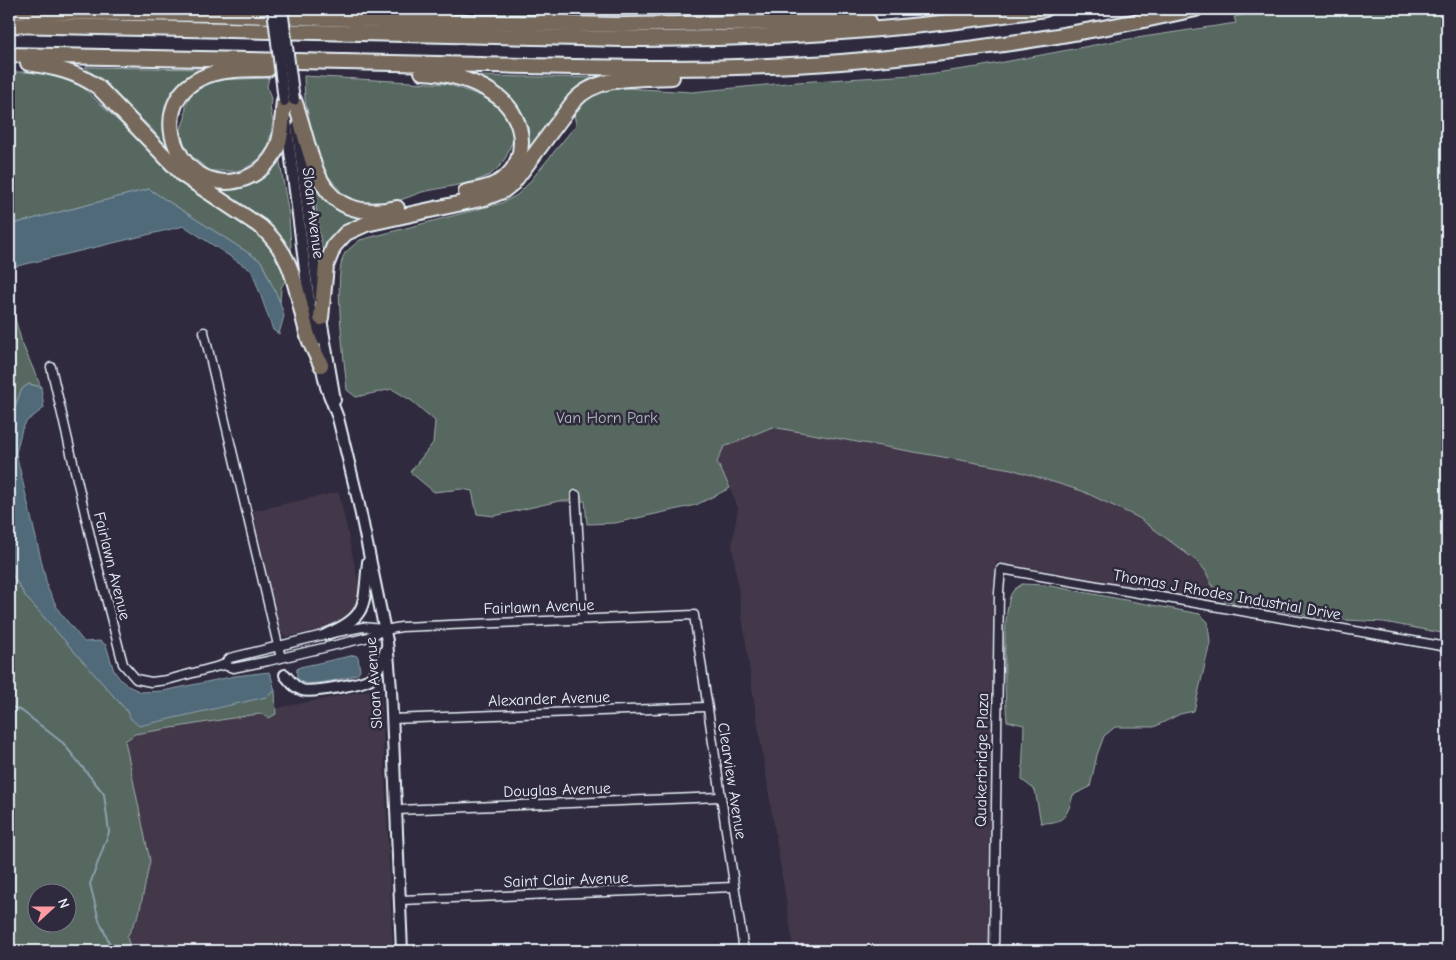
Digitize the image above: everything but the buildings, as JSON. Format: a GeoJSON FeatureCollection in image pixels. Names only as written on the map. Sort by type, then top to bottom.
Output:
{"type":"FeatureCollection","features":[{"type":"Feature","properties":{"kind":"highway"},"geometry":{"type":"LineString","coordinates":[[9,10],[25,9]]}},
{"type":"Feature","properties":{"kind":"highway"},"geometry":{"type":"LineString","coordinates":[[198,9],[212,14]]}},
{"type":"Feature","properties":{"kind":"highway"},"geometry":{"type":"LineString","coordinates":[[375,19],[430,15],[448,9]]}},
{"type":"Feature","properties":{"kind":"highway"},"geometry":{"type":"LineString","coordinates":[[540,9],[573,24]]}},
{"type":"Feature","properties":{"kind":"highway"},"geometry":{"type":"LineString","coordinates":[[9,25],[622,39],[767,37],[912,26],[1045,9]]}},
{"type":"Feature","properties":{"kind":"highway"},"geometry":{"type":"LineString","coordinates":[[9,55],[618,68],[729,68],[857,61],[964,50],[1098,29],[1196,9]]}},
{"type":"Feature","properties":{"kind":"highway"},"geometry":{"type":"LineString","coordinates":[[9,10],[573,24],[670,25],[874,21],[912,26]]}},
{"type":"Feature","properties":{"kind":"highway"},"geometry":{"type":"LineString","coordinates":[[9,55],[29,63],[63,69],[93,83],[109,96],[183,175],[261,227],[272,237],[289,262],[309,338],[321,364]]}},
{"type":"Feature","properties":{"kind":"highway"},"geometry":{"type":"LineString","coordinates":[[289,101],[276,151],[267,163],[252,175],[231,181],[209,179],[190,168],[176,148],[172,132],[173,112],[181,95],[195,81],[204,76],[221,72],[270,69],[301,61]]}},
{"type":"Feature","properties":{"kind":"highway"},"geometry":{"type":"LineString","coordinates":[[289,101],[318,175],[335,198],[351,209],[365,212],[388,210],[485,188],[506,176],[518,158],[521,136],[518,123],[512,111],[504,102],[490,91],[471,82],[445,75],[416,72],[395,63]]}},
{"type":"Feature","properties":{"kind":"highway"},"geometry":{"type":"LineString","coordinates":[[321,318],[327,262],[338,241],[350,230],[366,224],[485,198],[503,191],[517,179],[574,101],[584,91],[592,87],[609,82],[681,76],[729,68]]}},
{"type":"Feature","properties":{"kind":"main road","name":"Sloan Avenue"},"geometry":{"type":"LineString","coordinates":[[275,9],[321,318],[334,383],[338,418],[385,630],[392,719],[402,951]]}},
{"type":"Feature","properties":{"kind":"main road","name":"Sloan Avenue"},"geometry":{"type":"LineString","coordinates":[[289,101],[311,317],[326,387],[338,418]]}},
{"type":"Feature","properties":{"kind":"main road"},"geometry":{"type":"LineString","coordinates":[[327,634],[347,625],[360,613],[369,554]]}},
{"type":"Feature","properties":{"kind":"main road"},"geometry":{"type":"LineString","coordinates":[[285,675],[295,686],[306,691],[322,690],[362,682],[375,674],[387,645]]}},
{"type":"Feature","properties":{"kind":"street"},"geometry":{"type":"LineString","coordinates":[[204,332],[281,658]]}},
{"type":"Feature","properties":{"kind":"street","name":"Fairlawn Avenue"},"geometry":{"type":"LineString","coordinates":[[51,367],[83,507],[123,664],[136,679],[151,682],[167,680],[223,665],[230,658],[327,634],[363,628],[385,630]]}},
{"type":"Feature","properties":{"kind":"street"},"geometry":{"type":"LineString","coordinates":[[576,494],[583,619]]}},
{"type":"Feature","properties":{"kind":"street","name":"Thomas J Rhodes Industrial Drive"},"geometry":{"type":"LineString","coordinates":[[1001,569],[1447,646]]}},
{"type":"Feature","properties":{"kind":"street","name":"Quakerbridge Plaza"},"geometry":{"type":"LineString","coordinates":[[994,951],[999,592],[1001,569]]}},
{"type":"Feature","properties":{"kind":"street","name":"Fairlawn Avenue"},"geometry":{"type":"LineString","coordinates":[[223,665],[233,668],[281,658],[406,626],[694,615]]}},
{"type":"Feature","properties":{"kind":"street","name":"Clearview Avenue"},"geometry":{"type":"LineString","coordinates":[[694,615],[706,707],[744,951]]}},
{"type":"Feature","properties":{"kind":"street","name":"Alexander Avenue"},"geometry":{"type":"LineString","coordinates":[[392,719],[706,707]]}},
{"type":"Feature","properties":{"kind":"street","name":"Douglas Avenue"},"geometry":{"type":"LineString","coordinates":[[396,810],[720,797]]}},
{"type":"Feature","properties":{"kind":"street","name":"Saint Clair Avenue"},"geometry":{"type":"LineString","coordinates":[[400,900],[734,887]]}},
{"type":"Feature","properties":{"kind":"shaded area"},"geometry":{"type":"Polygon","coordinates":[[[772,427],[1011,469],[1082,491],[1139,518],[1198,562],[1205,570],[1217,596],[1205,599],[996,562],[993,590],[988,951],[794,951],[752,688],[732,544],[738,508],[717,462],[724,447],[772,427]]]}},
{"type":"Feature","properties":{"kind":"shaded area"},"geometry":{"type":"Polygon","coordinates":[[[339,492],[360,590],[358,610],[337,626],[287,637],[280,632],[253,512],[339,492]]]}},
{"type":"Feature","properties":{"kind":"shaded area"},"geometry":{"type":"Polygon","coordinates":[[[381,688],[393,951],[131,951],[127,937],[139,914],[124,741],[135,734],[251,715],[276,714],[277,708],[381,688]]]}},
{"type":"Feature","properties":{"kind":"green space"},"geometry":{"type":"Polygon","coordinates":[[[454,9],[531,9],[543,17],[438,18],[454,9]]]}},
{"type":"Feature","properties":{"kind":"green space","name":"Van Horn Park"},"geometry":{"type":"Polygon","coordinates":[[[1269,9],[1447,9],[1447,634],[1384,622],[1327,619],[1226,601],[1217,596],[1205,570],[1198,562],[1139,518],[1082,491],[1011,469],[772,427],[724,447],[717,462],[730,488],[696,505],[615,523],[587,524],[585,501],[559,501],[494,516],[477,514],[472,491],[462,489],[434,492],[410,472],[433,443],[435,421],[412,401],[392,389],[356,397],[347,390],[339,298],[341,263],[345,253],[360,240],[502,203],[517,195],[576,125],[574,114],[586,101],[597,94],[625,88],[692,92],[797,82],[928,74],[978,67],[1110,42],[1236,23],[1234,17],[1269,9]]]}},
{"type":"Feature","properties":{"kind":"green space"},"geometry":{"type":"Polygon","coordinates":[[[85,67],[205,69],[189,79],[165,105],[168,151],[152,129],[85,67]]]}},
{"type":"Feature","properties":{"kind":"green space"},"geometry":{"type":"Polygon","coordinates":[[[9,72],[51,72],[74,79],[191,190],[269,242],[288,275],[281,288],[280,302],[261,261],[149,189],[9,225],[9,72]]]}},
{"type":"Feature","properties":{"kind":"green space"},"geometry":{"type":"Polygon","coordinates":[[[304,76],[447,84],[493,102],[503,111],[510,122],[514,137],[506,157],[490,175],[473,182],[422,192],[374,207],[344,195],[319,165],[305,100],[304,76]]]}},
{"type":"Feature","properties":{"kind":"green space"},"geometry":{"type":"Polygon","coordinates":[[[471,76],[610,78],[584,87],[524,161],[524,127],[471,76]]]}},
{"type":"Feature","properties":{"kind":"green space"},"geometry":{"type":"Polygon","coordinates":[[[269,78],[267,86],[271,99],[270,107],[273,122],[268,147],[259,159],[246,168],[236,171],[210,171],[189,154],[182,138],[181,129],[185,118],[186,106],[194,92],[216,80],[269,78]]]}},
{"type":"Feature","properties":{"kind":"green space"},"geometry":{"type":"Polygon","coordinates":[[[279,156],[289,216],[292,261],[207,184],[240,184],[279,156]]]}},
{"type":"Feature","properties":{"kind":"green space"},"geometry":{"type":"Polygon","coordinates":[[[313,178],[354,213],[368,219],[324,256],[319,232],[313,178]]]}},
{"type":"Feature","properties":{"kind":"green space"},"geometry":{"type":"Polygon","coordinates":[[[14,315],[22,343],[41,387],[29,384],[23,388],[9,424],[9,317],[14,315]]]}},
{"type":"Feature","properties":{"kind":"green space"},"geometry":{"type":"Polygon","coordinates":[[[9,569],[26,597],[126,710],[131,719],[266,697],[275,691],[276,714],[269,718],[262,714],[251,715],[135,734],[125,741],[150,861],[139,914],[127,937],[131,951],[9,951],[9,569]]]}},
{"type":"Feature","properties":{"kind":"green space"},"geometry":{"type":"Polygon","coordinates":[[[1022,584],[1045,585],[1200,614],[1208,622],[1210,643],[1194,711],[1180,714],[1154,727],[1115,727],[1104,736],[1097,755],[1090,787],[1073,795],[1066,814],[1060,820],[1049,823],[1041,823],[1035,790],[1022,780],[1024,725],[1007,721],[1005,632],[1009,599],[1013,591],[1022,584]]]}},
{"type":"Feature","properties":{"kind":"water"},"geometry":{"type":"Polygon","coordinates":[[[149,189],[261,261],[280,302],[284,316],[279,334],[273,330],[252,271],[184,226],[9,268],[9,225],[149,189]]]}},
{"type":"Feature","properties":{"kind":"water"},"geometry":{"type":"Polygon","coordinates":[[[29,384],[41,387],[44,408],[27,421],[22,429],[16,453],[48,589],[59,611],[84,642],[100,641],[106,645],[114,671],[128,686],[141,692],[163,691],[235,676],[269,672],[275,691],[266,697],[139,726],[26,597],[9,569],[9,424],[20,393],[29,384]]]}},
{"type":"Feature","properties":{"kind":"water"},"geometry":{"type":"Polygon","coordinates":[[[355,655],[358,657],[360,670],[357,674],[320,683],[302,682],[297,677],[297,669],[300,667],[355,655]]]}},
{"type":"Feature","properties":{"kind":"waterway"},"geometry":{"type":"LineString","coordinates":[[9,706],[22,711],[63,743],[104,794],[109,832],[90,884],[99,920],[113,951]]}}]}
